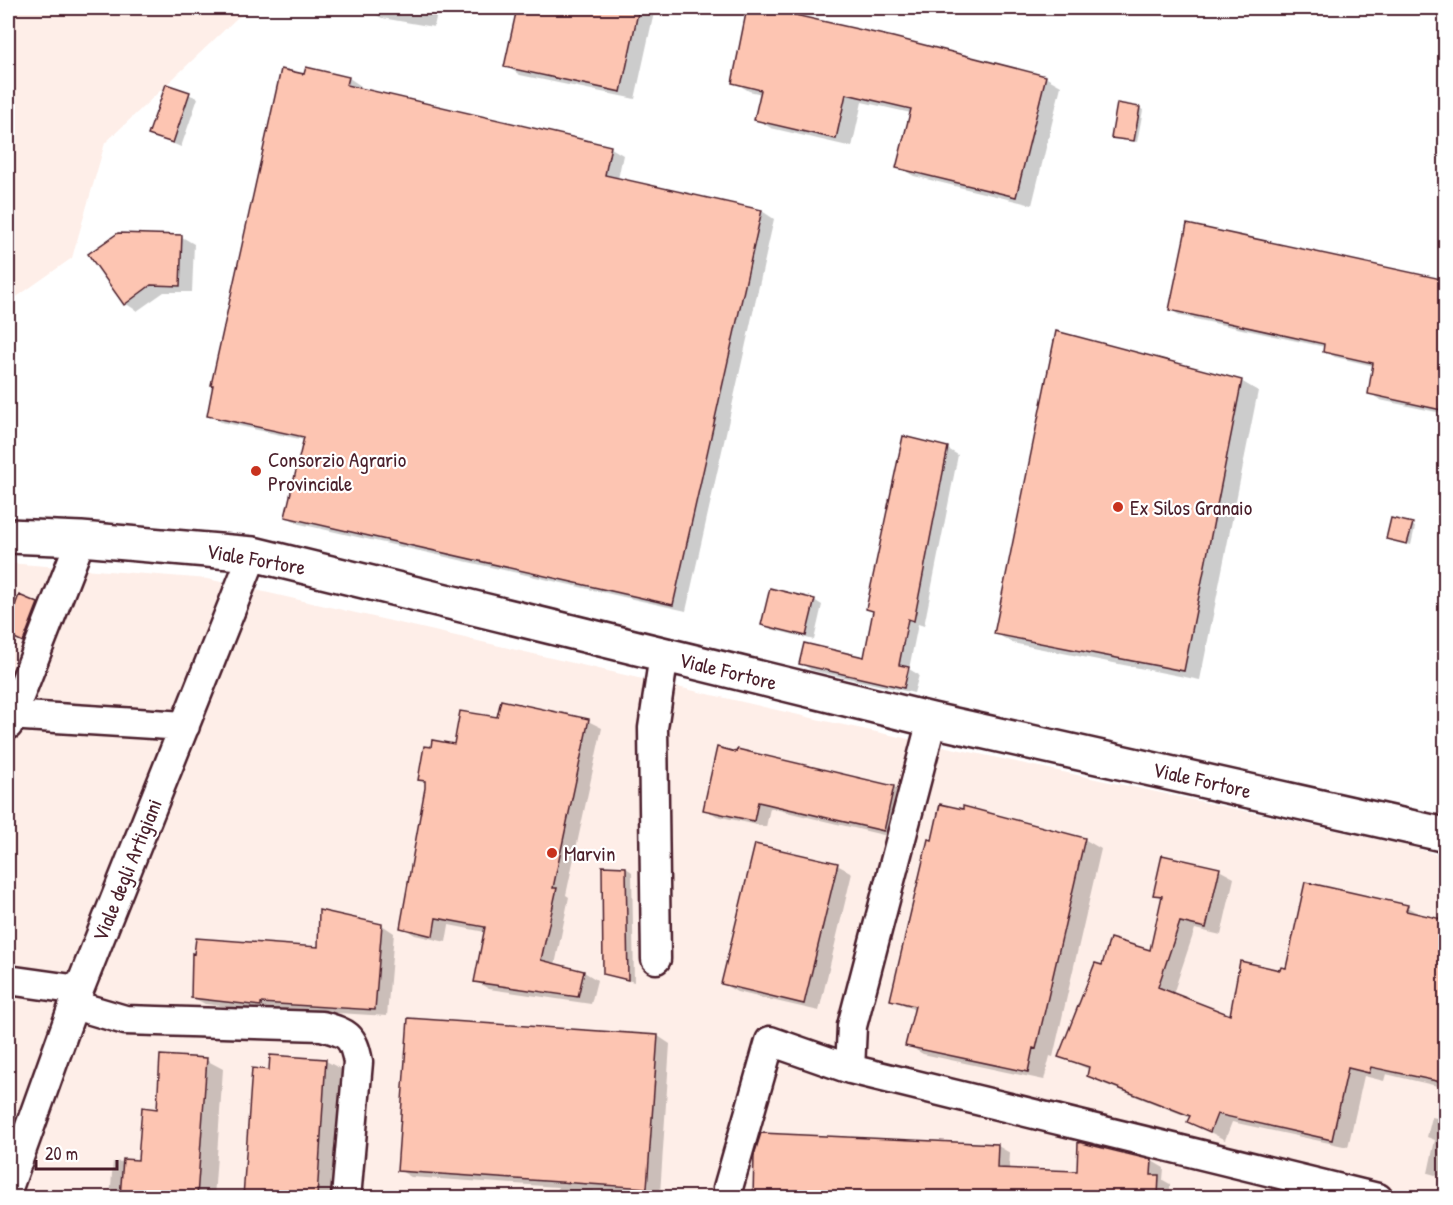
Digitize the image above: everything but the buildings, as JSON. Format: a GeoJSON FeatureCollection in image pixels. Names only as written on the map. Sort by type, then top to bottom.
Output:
{"type":"FeatureCollection","features":[{"type":"Feature","properties":{"kind":"main road","name":"Viale Fortore"},"geometry":{"type":"LineString","coordinates":[[8,536],[81,538],[253,554],[932,720],[1446,835]]}},
{"type":"Feature","properties":{"kind":"street"},"geometry":{"type":"LineString","coordinates":[[81,538],[9,718],[185,726]]}},
{"type":"Feature","properties":{"kind":"street","name":"Viale degli Artigiani"},"geometry":{"type":"LineString","coordinates":[[8,1188],[76,998],[253,554]]}},
{"type":"Feature","properties":{"kind":"street"},"geometry":{"type":"LineString","coordinates":[[656,959],[653,728],[664,655]]}},
{"type":"Feature","properties":{"kind":"street"},"geometry":{"type":"LineString","coordinates":[[850,1069],[852,1026],[932,720]]}},
{"type":"Feature","properties":{"kind":"street"},"geometry":{"type":"LineString","coordinates":[[8,980],[76,998],[125,1020],[322,1026],[343,1032],[355,1043],[358,1062],[346,1197]]}},
{"type":"Feature","properties":{"kind":"street"},"geometry":{"type":"LineString","coordinates":[[728,1188],[770,1041],[850,1069],[1378,1197]]}},
{"type":"Feature","properties":{"kind":"shaded area"},"geometry":{"type":"Polygon","coordinates":[[[8,8],[257,8],[237,18],[105,143],[72,258],[8,303],[8,8]]]}},
{"type":"Feature","properties":{"kind":"shaded area"},"geometry":{"type":"Polygon","coordinates":[[[8,563],[208,579],[825,721],[1413,847],[1445,857],[1445,1197],[8,1197],[8,563]]]}},
{"type":"Feature","properties":{"kind":"place","name":"Consorzio Agrario Provinciale"},"geometry":{"type":"Point","coordinates":[256,471]}},
{"type":"Feature","properties":{"kind":"place","name":"Ex Silos Granaio"},"geometry":{"type":"Point","coordinates":[1118,507]}},
{"type":"Feature","properties":{"kind":"place","name":"Marvin"},"geometry":{"type":"Point","coordinates":[552,853]}}]}
